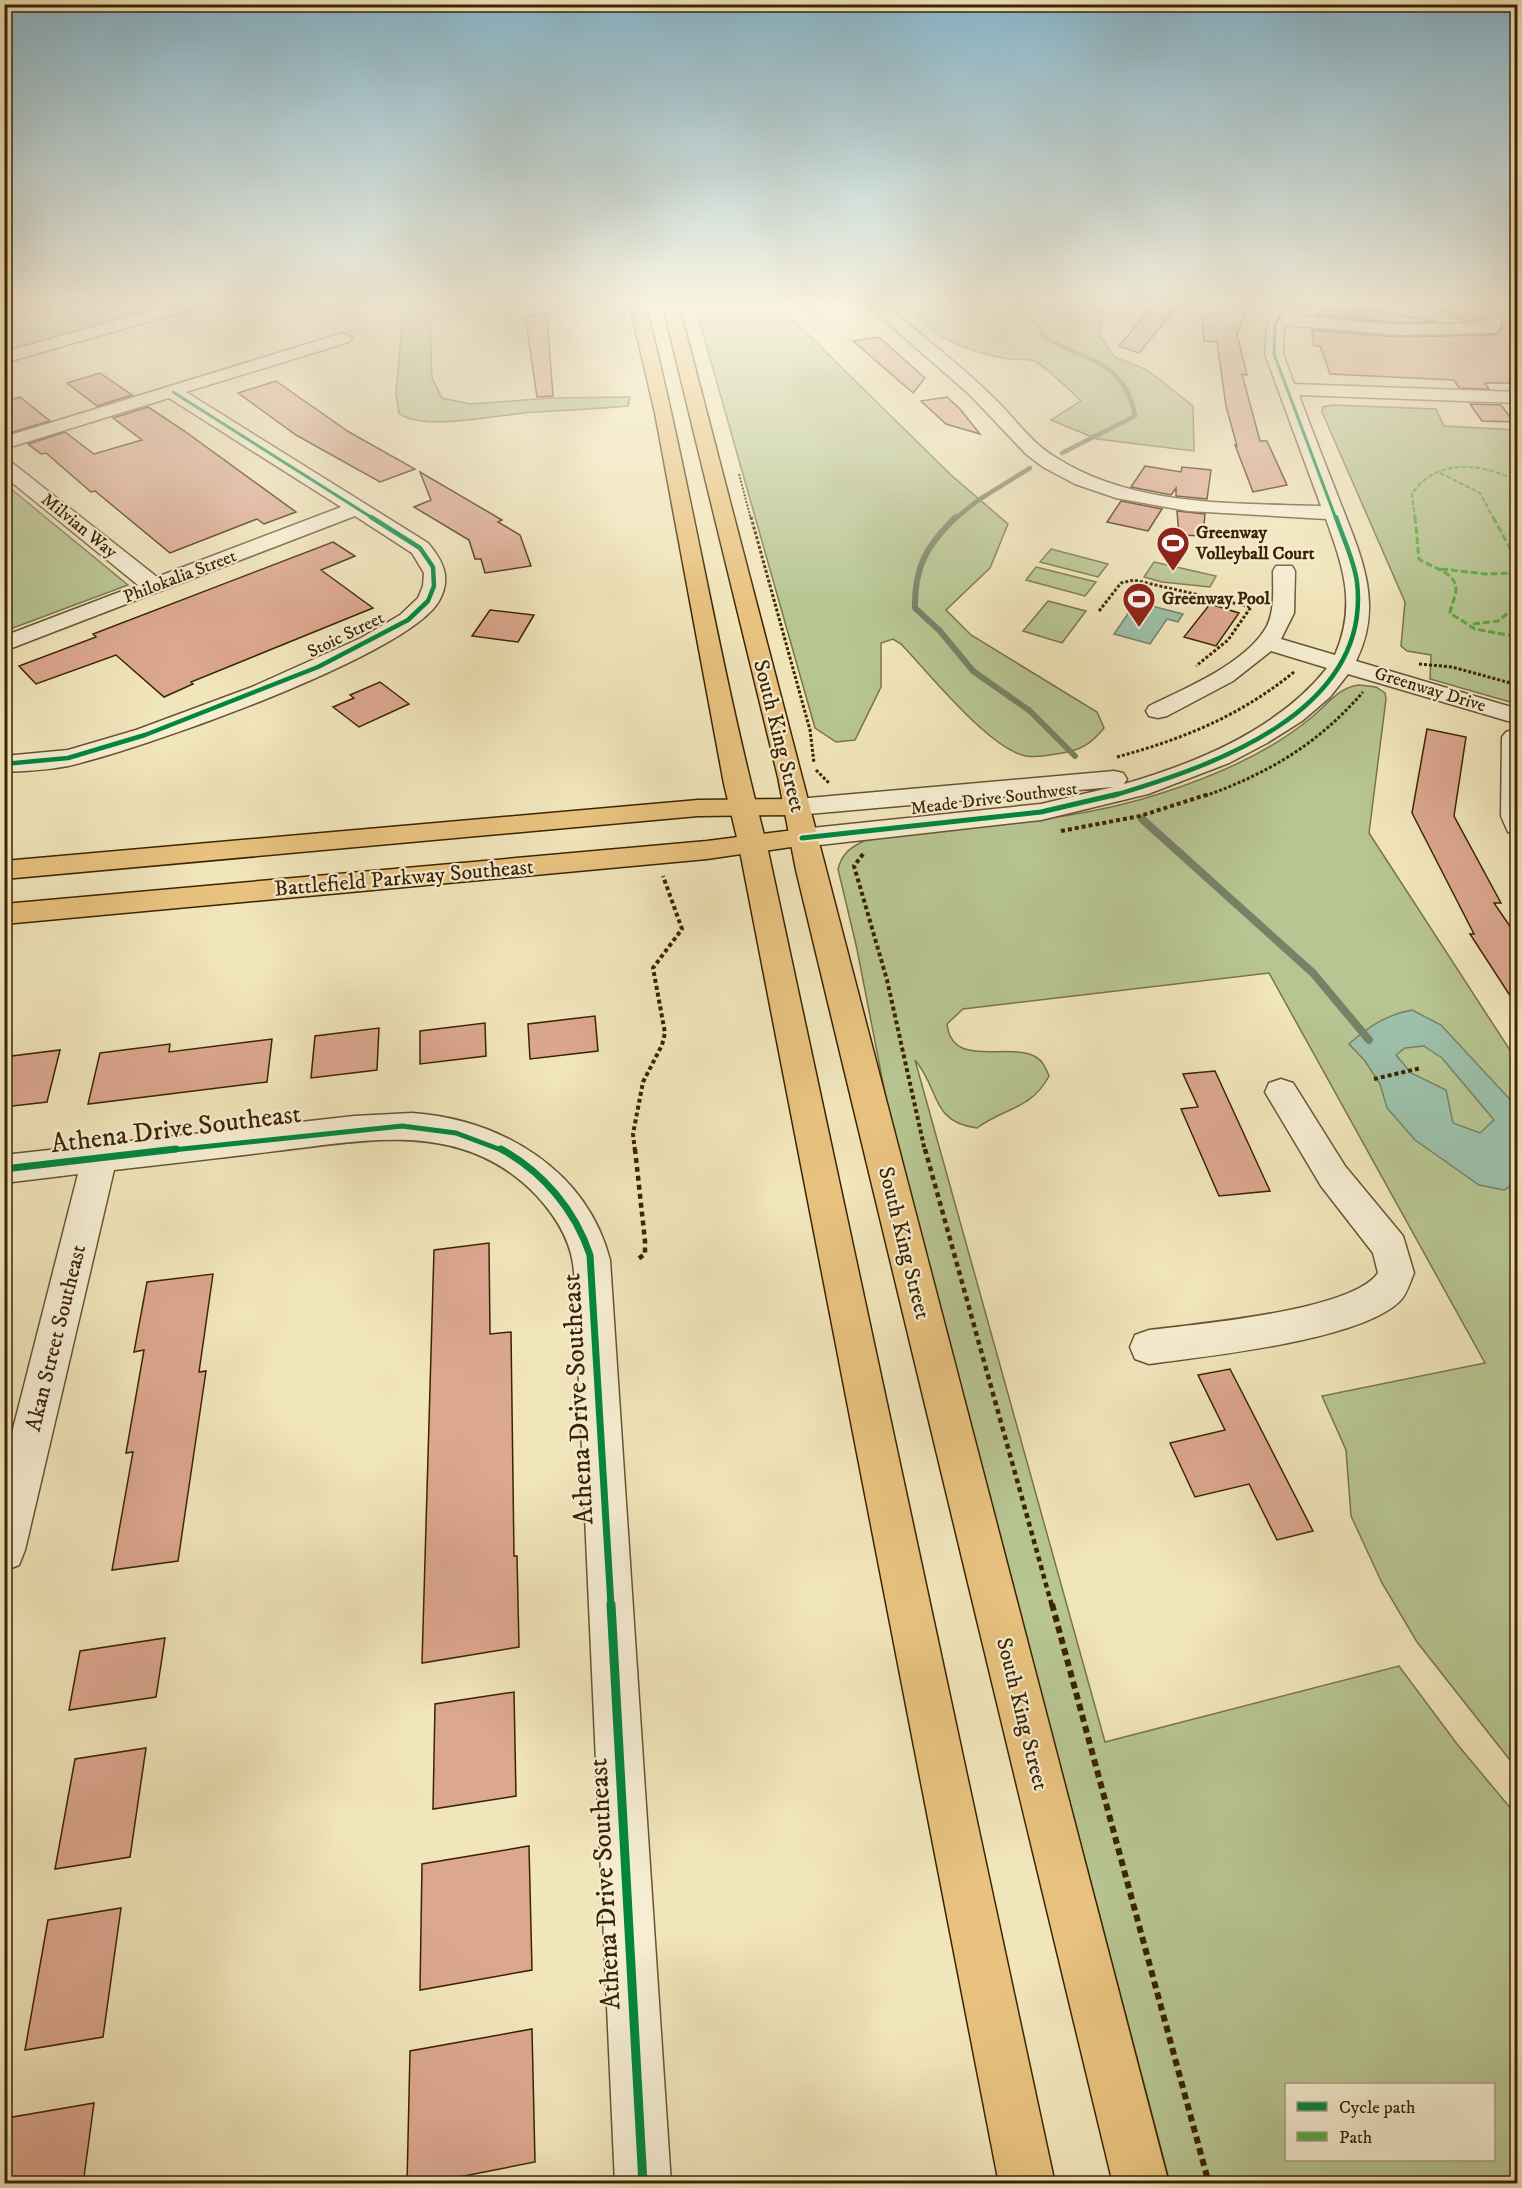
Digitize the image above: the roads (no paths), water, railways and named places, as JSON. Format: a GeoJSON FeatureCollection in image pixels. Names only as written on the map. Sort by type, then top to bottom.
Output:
{"type":"FeatureCollection","features":[{"type":"Feature","properties":{"kind":"main road"},"geometry":{"type":"LineString","coordinates":[[661,404],[1027,2184]]}},
{"type":"Feature","properties":{"kind":"main road","name":"South King Street"},"geometry":{"type":"LineString","coordinates":[[696,404],[1141,2184]]}},
{"type":"Feature","properties":{"kind":"main road","name":"Battlefield Parkway Southeast"},"geometry":{"type":"LineString","coordinates":[[4,870],[698,808],[748,827],[800,822]]}},
{"type":"Feature","properties":{"kind":"main road","name":"Battlefield Parkway Southeast"},"geometry":{"type":"LineString","coordinates":[[4,914],[800,822]]}},
{"type":"Feature","properties":{"kind":"street"},"geometry":{"type":"LineString","coordinates":[[4,443],[132,404]]}},
{"type":"Feature","properties":{"kind":"street","name":"Stoic Street"},"geometry":{"type":"LineString","coordinates":[[4,765],[67,759],[130,742],[199,717],[373,642],[407,621],[427,602],[435,578],[433,562],[420,548],[191,404]]}},
{"type":"Feature","properties":{"kind":"street"},"geometry":{"type":"LineString","coordinates":[[991,404],[1034,452],[1070,474],[1119,491],[1177,503],[1335,513]]}},
{"type":"Feature","properties":{"kind":"street","name":"Meade Drive Southwest"},"geometry":{"type":"LineString","coordinates":[[800,822],[1038,813],[1118,794],[1181,772],[1251,741],[1284,722],[1311,702],[1342,664],[1359,613],[1359,592],[1355,568],[1293,404]]}},
{"type":"Feature","properties":{"kind":"street","name":"Milvian Way"},"geometry":{"type":"LineString","coordinates":[[4,466],[154,586]]}},
{"type":"Feature","properties":{"kind":"street","name":"Philokalia Street"},"geometry":{"type":"LineString","coordinates":[[4,644],[355,509]]}},
{"type":"Feature","properties":{"kind":"street"},"geometry":{"type":"LineString","coordinates":[[1158,711],[1213,683],[1266,642],[1278,627],[1283,607],[1284,571]]}},
{"type":"Feature","properties":{"kind":"street","name":"Greenway Drive"},"geometry":{"type":"LineString","coordinates":[[1266,642],[1342,664],[1516,727]]}},
{"type":"Feature","properties":{"kind":"street"},"geometry":{"type":"LineString","coordinates":[[1516,727],[1515,816],[1518,826]]}},
{"type":"Feature","properties":{"kind":"street"},"geometry":{"type":"LineString","coordinates":[[1149,1347],[1258,1331],[1358,1307],[1386,1291],[1396,1273],[1390,1247],[1333,1176],[1281,1092]]}},
{"type":"Feature","properties":{"kind":"street","name":"Athena Drive Southeast"},"geometry":{"type":"LineString","coordinates":[[4,1169],[99,1160],[354,1129],[389,1126],[429,1128],[499,1148],[533,1171],[556,1194],[577,1221],[591,1256],[643,2184]]}},
{"type":"Feature","properties":{"kind":"street","name":"Akan Street Southeast"},"geometry":{"type":"LineString","coordinates":[[4,1550],[99,1160]]}},
{"type":"Feature","properties":{"kind":"waterway"},"geometry":{"type":"LineString","coordinates":[[1062,453],[1135,416],[1132,404]]}},
{"type":"Feature","properties":{"kind":"waterway"},"geometry":{"type":"LineString","coordinates":[[955,519],[977,501],[1030,468]]}},
{"type":"Feature","properties":{"kind":"waterway"},"geometry":{"type":"LineString","coordinates":[[956,517],[937,537],[924,558],[917,580],[915,608],[940,631],[973,671],[1030,711],[1075,756]]}},
{"type":"Feature","properties":{"kind":"waterway"},"geometry":{"type":"LineString","coordinates":[[1142,819],[1313,973],[1369,1040]]}},
{"type":"Feature","properties":{"kind":"place","name":"Greenway Volleyball Court"},"geometry":{"type":"Point","coordinates":[1173,572]}},
{"type":"Feature","properties":{"kind":"place","name":"Greenway Pool"},"geometry":{"type":"Point","coordinates":[1139,628]}}]}
